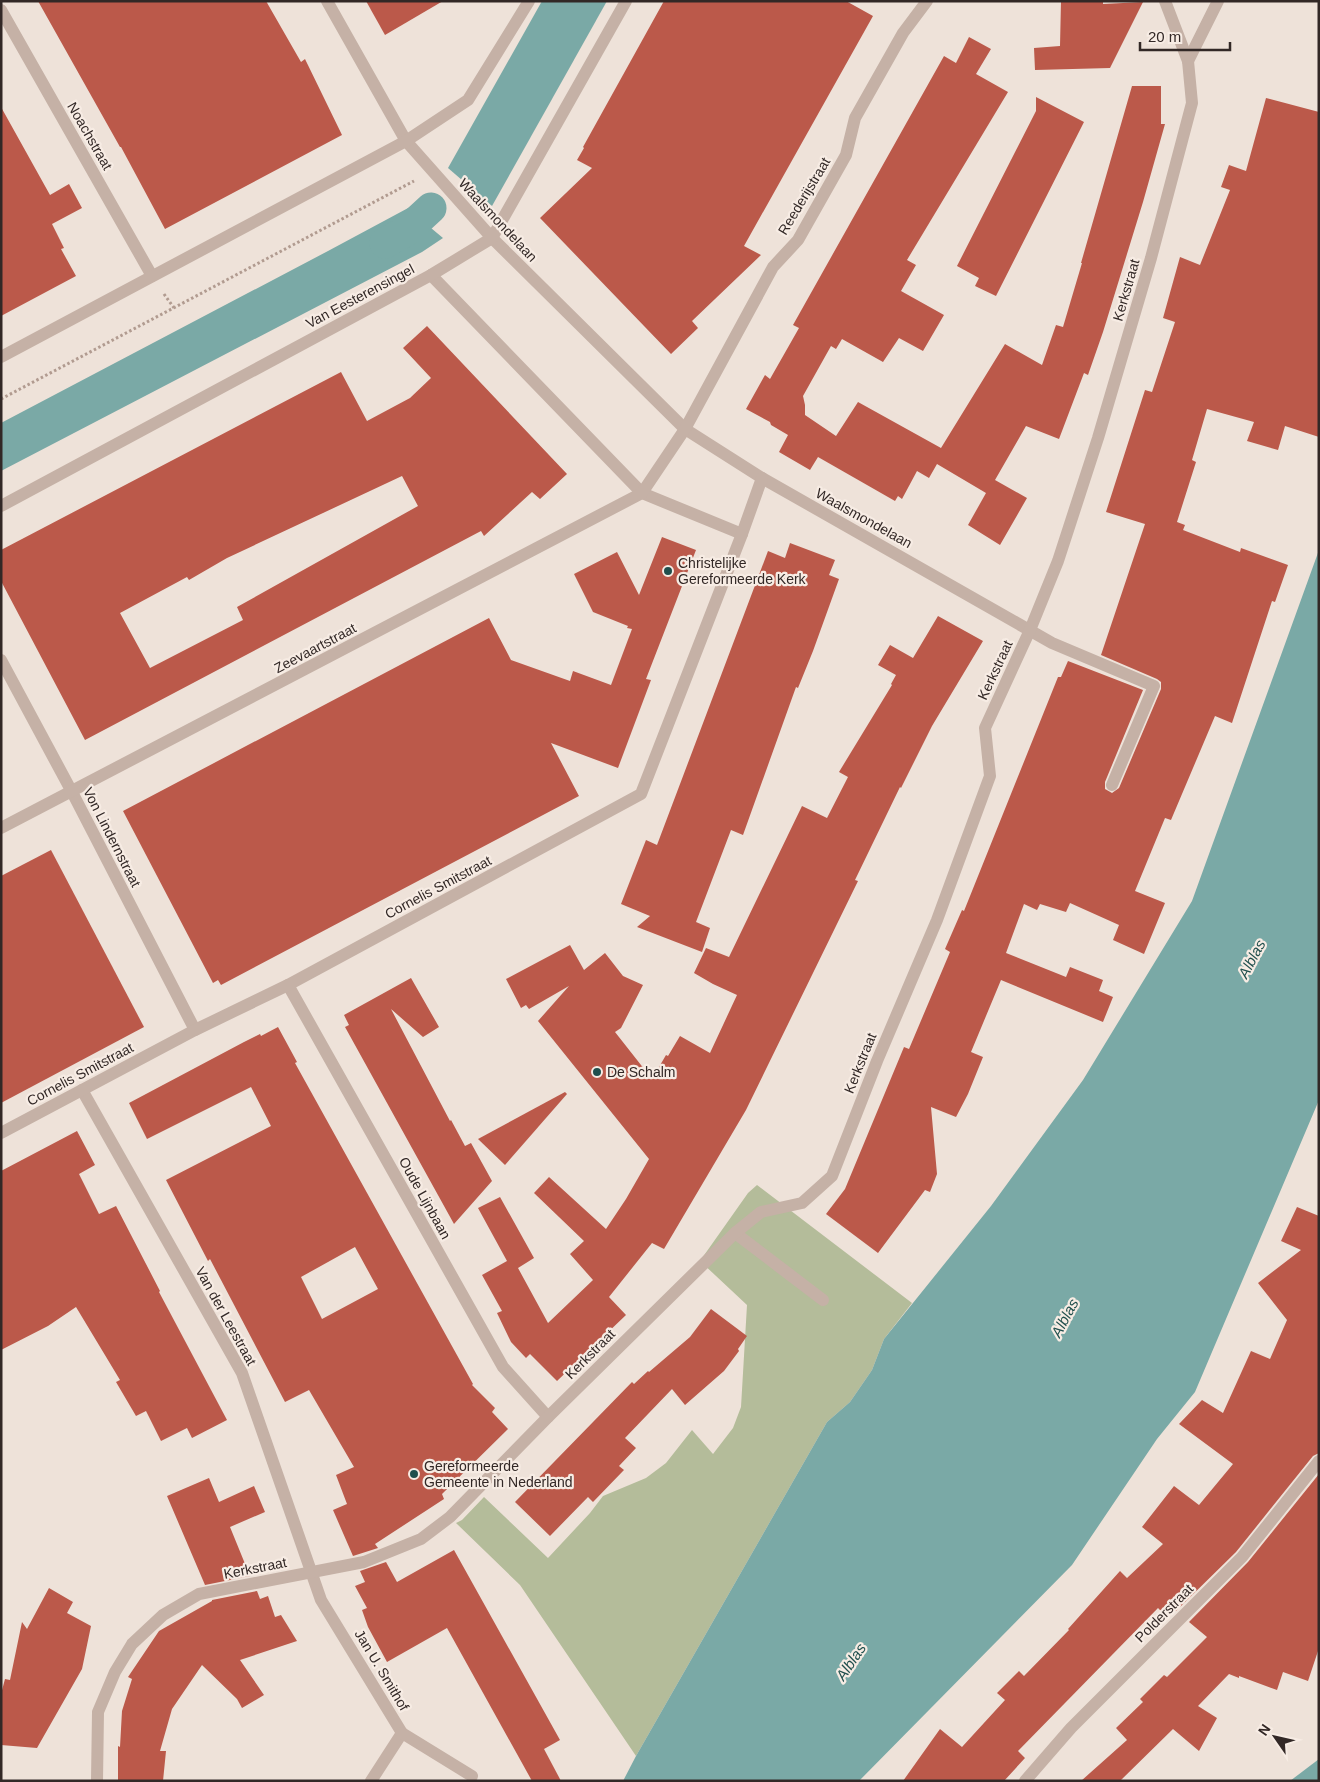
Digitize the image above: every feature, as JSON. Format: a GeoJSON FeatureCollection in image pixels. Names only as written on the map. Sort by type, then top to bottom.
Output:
{"type":"FeatureCollection","features":[{"type":"Feature","properties":{"kind":"street","name":"Waalsmondelaan"},"geometry":{"type":"LineString","coordinates":[[327,1],[406,141],[492,238],[684,430],[762,478],[1052,642],[1154,686],[1112,785]]}},
{"type":"Feature","properties":{"kind":"street"},"geometry":{"type":"LineString","coordinates":[[1,357],[406,141],[468,100],[529,1]]}},
{"type":"Feature","properties":{"kind":"street","name":"Van Eesterensingel"},"geometry":{"type":"LineString","coordinates":[[1,506],[431,275],[492,238],[626,1]]}},
{"type":"Feature","properties":{"kind":"street","name":"Reederijstraat"},"geometry":{"type":"LineString","coordinates":[[684,430],[773,267],[798,240],[846,155],[855,118],[903,34],[927,1]]}},
{"type":"Feature","properties":{"kind":"street","name":"Kerkstraat"},"geometry":{"type":"LineString","coordinates":[[97,1781],[98,1712],[115,1672],[132,1644],[163,1615],[199,1594],[364,1562],[421,1539],[450,1517],[548,1417],[736,1233],[761,1212],[802,1203],[832,1176],[876,1061],[937,920],[990,776],[984,728],[1030,630],[1058,561],[1098,438],[1151,258],[1192,103],[1188,61],[1165,1]]}},
{"type":"Feature","properties":{"kind":"street"},"geometry":{"type":"LineString","coordinates":[[1188,61],[1218,1]]}},
{"type":"Feature","properties":{"kind":"street","name":"Noachstraat"},"geometry":{"type":"LineString","coordinates":[[1,10],[152,276]]}},
{"type":"Feature","properties":{"kind":"street"},"geometry":{"type":"LineString","coordinates":[[431,275],[642,493],[742,534]]}},
{"type":"Feature","properties":{"kind":"street"},"geometry":{"type":"LineString","coordinates":[[642,493],[684,430]]}},
{"type":"Feature","properties":{"kind":"street","name":"Cornelis Smitstraat"},"geometry":{"type":"LineString","coordinates":[[1,1133],[195,1030],[288,985],[641,794],[762,478]]}},
{"type":"Feature","properties":{"kind":"street","name":"Zeevaartstraat"},"geometry":{"type":"LineString","coordinates":[[1,828],[642,493]]}},
{"type":"Feature","properties":{"kind":"street","name":"Von Lindernstraat"},"geometry":{"type":"LineString","coordinates":[[1,660],[72,792],[195,1030]]}},
{"type":"Feature","properties":{"kind":"street","name":"Oude Lijnbaan"},"geometry":{"type":"LineString","coordinates":[[288,985],[503,1367],[548,1417]]}},
{"type":"Feature","properties":{"kind":"street","name":"Van der Leestraat"},"geometry":{"type":"LineString","coordinates":[[82,1090],[242,1372],[310,1572]]}},
{"type":"Feature","properties":{"kind":"street"},"geometry":{"type":"LineString","coordinates":[[736,1233],[823,1300]]}},
{"type":"Feature","properties":{"kind":"street","name":"Polderstraat"},"geometry":{"type":"LineString","coordinates":[[1025,1781],[1071,1728],[1242,1557],[1319,1461]]}},
{"type":"Feature","properties":{"kind":"street","name":"Jan U. Smithof"},"geometry":{"type":"LineString","coordinates":[[310,1572],[321,1600],[402,1733],[371,1781]]}},
{"type":"Feature","properties":{"kind":"street"},"geometry":{"type":"LineString","coordinates":[[402,1733],[472,1776]]}},
{"type":"Feature","properties":{"kind":"path"},"geometry":{"type":"LineString","coordinates":[[1,399],[407,186],[431,169]]}},
{"type":"Feature","properties":{"kind":"green space"},"geometry":{"type":"Polygon","coordinates":[[[757,1185],[912,1303],[884,1339],[872,1370],[850,1402],[827,1422],[636,1756],[520,1585],[456,1523],[462,1520],[484,1497],[548,1558],[590,1513],[603,1496],[646,1478],[666,1463],[692,1430],[713,1454],[733,1428],[741,1407],[747,1305],[700,1261],[748,1193],[757,1185]]]}},
{"type":"Feature","properties":{"kind":"water"},"geometry":{"type":"Polygon","coordinates":[[[542,1],[607,1],[492,206],[448,168],[542,1]]]}},
{"type":"Feature","properties":{"kind":"water"},"geometry":{"type":"Polygon","coordinates":[[[410,207],[419,218],[443,238],[422,252],[1,471],[1,423],[410,207]]]}},
{"type":"Feature","properties":{"kind":"water","name":"Alblas"},"geometry":{"type":"Polygon","coordinates":[[[1319,550],[1319,1100],[1195,1392],[1157,1439],[1072,1565],[859,1781],[623,1781],[827,1422],[850,1402],[872,1370],[884,1339],[991,1206],[1083,1080],[1192,901],[1319,550]]]}},
{"type":"Feature","properties":{"kind":"water"},"geometry":{"type":"Polygon","coordinates":[[[1319,1759],[1319,1781],[1290,1781],[1319,1759]]]}},
{"type":"Feature","properties":{"kind":"building"},"geometry":{"type":"Polygon","coordinates":[[[38,1],[266,1],[301,62],[305,59],[342,135],[165,229],[38,1]]]}},
{"type":"Feature","properties":{"kind":"building"},"geometry":{"type":"Polygon","coordinates":[[[366,1],[443,1],[385,35],[366,1]]]}},
{"type":"Feature","properties":{"kind":"building"},"geometry":{"type":"Polygon","coordinates":[[[664,1],[846,1],[873,16],[744,246],[761,255],[692,321],[698,328],[671,354],[540,218],[592,168],[577,160],[664,1]]]}},
{"type":"Feature","properties":{"kind":"building"},"geometry":{"type":"Polygon","coordinates":[[[1061,1],[1103,1],[1103,4],[1143,2],[1110,68],[1035,70],[1034,48],[1060,46],[1061,1]]]}},
{"type":"Feature","properties":{"kind":"building"},"geometry":{"type":"Polygon","coordinates":[[[969,37],[991,49],[976,74],[1008,92],[907,260],[916,265],[901,291],[944,315],[923,351],[899,338],[883,362],[842,339],[836,349],[831,346],[803,396],[805,415],[836,436],[858,402],[941,448],[1005,344],[1042,365],[1056,325],[1063,327],[1132,86],[1161,86],[1161,124],[1165,124],[1103,332],[1088,375],[1084,373],[1059,439],[1026,426],[995,480],[1027,498],[1000,545],[968,525],[986,493],[937,464],[929,478],[917,471],[902,499],[898,496],[895,501],[818,457],[810,470],[779,452],[788,435],[771,425],[770,422],[746,409],[765,375],[770,379],[799,328],[793,325],[944,56],[956,63],[969,37]]]}},
{"type":"Feature","properties":{"kind":"building"},"geometry":{"type":"Polygon","coordinates":[[[1036,97],[1084,122],[996,296],[975,286],[979,278],[957,266],[1036,111],[1036,97]]]}},
{"type":"Feature","properties":{"kind":"building"},"geometry":{"type":"Polygon","coordinates":[[[1266,98],[1319,112],[1319,437],[1285,426],[1278,450],[1247,441],[1254,422],[1207,409],[1192,460],[1196,462],[1177,522],[1185,525],[1183,530],[1240,552],[1241,548],[1288,565],[1275,602],[1272,601],[1232,723],[1215,716],[1171,820],[1165,818],[1135,891],[1165,903],[1144,954],[1113,940],[1119,925],[1070,903],[1066,912],[1040,904],[1037,910],[1024,904],[1006,953],[1066,977],[1070,967],[1103,980],[1099,991],[1113,997],[1103,1022],[1001,980],[971,1052],[983,1057],[968,1094],[956,1117],[931,1107],[937,1174],[930,1192],[925,1190],[878,1253],[826,1214],[845,1189],[904,1047],[909,1049],[950,952],[945,949],[962,910],[964,911],[1058,677],[1061,677],[1068,661],[1143,690],[1105,782],[1105,789],[1112,793],[1119,788],[1161,689],[1161,682],[1157,679],[1101,655],[1145,524],[1106,512],[1145,390],[1152,392],[1175,322],[1163,318],[1180,257],[1200,265],[1230,190],[1221,187],[1229,165],[1246,171],[1266,98]]]}},
{"type":"Feature","properties":{"kind":"building"},"geometry":{"type":"Polygon","coordinates":[[[1,107],[50,195],[69,184],[82,208],[52,224],[64,248],[61,249],[76,276],[1,316],[1,107]]]}},
{"type":"Feature","properties":{"kind":"building"},"geometry":{"type":"Polygon","coordinates":[[[427,326],[567,474],[540,499],[532,492],[484,536],[481,531],[85,740],[1,581],[1,550],[341,372],[367,421],[410,398],[431,378],[403,348],[427,326]],[[402,476],[227,558],[189,580],[187,577],[120,613],[150,668],[243,620],[237,607],[418,506],[402,476]]]}},
{"type":"Feature","properties":{"kind":"building"},"geometry":{"type":"Polygon","coordinates":[[[662,537],[696,550],[646,679],[651,680],[618,768],[551,743],[579,796],[221,985],[218,980],[213,983],[123,811],[489,618],[511,660],[570,681],[573,671],[611,685],[632,629],[593,612],[574,574],[617,552],[639,595],[662,537]]]}},
{"type":"Feature","properties":{"kind":"building"},"geometry":{"type":"Polygon","coordinates":[[[790,543],[835,560],[829,575],[839,579],[813,651],[798,688],[796,687],[743,835],[731,830],[696,922],[710,928],[702,952],[637,927],[650,916],[621,904],[646,840],[657,845],[768,551],[785,558],[790,543]]]}},
{"type":"Feature","properties":{"kind":"building"},"geometry":{"type":"Polygon","coordinates":[[[938,616],[983,641],[932,726],[900,787],[855,880],[858,881],[746,1110],[664,1249],[652,1243],[609,1297],[626,1315],[557,1381],[530,1354],[526,1358],[511,1342],[497,1313],[502,1311],[482,1275],[507,1261],[478,1208],[500,1197],[534,1258],[518,1268],[548,1323],[593,1280],[570,1254],[584,1241],[534,1193],[549,1177],[606,1229],[649,1159],[538,1021],[569,986],[529,1009],[526,1005],[521,1008],[506,979],[570,945],[584,970],[605,953],[623,976],[643,985],[621,1028],[615,1032],[652,1079],[680,1036],[710,1053],[737,995],[694,973],[706,948],[729,957],[802,806],[827,818],[848,777],[839,772],[892,685],[896,675],[878,665],[890,645],[913,658],[938,616]]]}},
{"type":"Feature","properties":{"kind":"building"},"geometry":{"type":"Polygon","coordinates":[[[51,850],[144,1027],[1,1103],[1,876],[51,850]]]}},
{"type":"Feature","properties":{"kind":"building"},"geometry":{"type":"Polygon","coordinates":[[[411,978],[439,1027],[423,1037],[391,1009],[450,1121],[465,1146],[471,1143],[492,1181],[454,1224],[345,1027],[349,1025],[344,1015],[411,978]]]}},
{"type":"Feature","properties":{"kind":"building"},"geometry":{"type":"Polygon","coordinates":[[[278,1027],[297,1062],[295,1063],[472,1385],[495,1408],[492,1412],[508,1429],[442,1494],[444,1499],[375,1544],[378,1548],[353,1556],[333,1510],[347,1504],[336,1475],[354,1467],[309,1390],[285,1402],[166,1180],[271,1126],[251,1087],[147,1139],[129,1103],[244,1042],[260,1034],[261,1036],[278,1027]],[[355,1247],[301,1277],[322,1319],[378,1289],[355,1247]]]}},
{"type":"Feature","properties":{"kind":"building"},"geometry":{"type":"Polygon","coordinates":[[[565,1092],[567,1094],[505,1165],[478,1139],[565,1092]]]}},
{"type":"Feature","properties":{"kind":"building"},"geometry":{"type":"Polygon","coordinates":[[[77,1131],[95,1165],[79,1174],[99,1214],[116,1206],[227,1420],[192,1438],[187,1428],[161,1441],[146,1411],[136,1416],[116,1382],[120,1380],[76,1307],[48,1326],[1,1350],[1,1171],[77,1131]]]}},
{"type":"Feature","properties":{"kind":"building"},"geometry":{"type":"Polygon","coordinates":[[[1297,1207],[1319,1216],[1319,1453],[1313,1456],[1236,1552],[1176,1611],[1168,1604],[1161,1611],[1158,1608],[1018,1751],[1025,1758],[1004,1781],[903,1781],[940,1729],[962,1747],[1005,1700],[997,1693],[1019,1671],[1024,1676],[1069,1630],[1120,1571],[1127,1578],[1163,1544],[1142,1527],[1174,1486],[1199,1505],[1233,1464],[1179,1424],[1202,1400],[1223,1413],[1251,1351],[1270,1359],[1287,1320],[1258,1283],[1301,1250],[1281,1241],[1297,1207]]]}},
{"type":"Feature","properties":{"kind":"building"},"geometry":{"type":"Polygon","coordinates":[[[711,1309],[747,1336],[738,1349],[739,1351],[724,1371],[685,1405],[672,1389],[625,1438],[636,1448],[619,1466],[624,1470],[593,1502],[588,1497],[550,1536],[515,1502],[632,1382],[634,1384],[690,1337],[711,1309]]]}},
{"type":"Feature","properties":{"kind":"building"},"geometry":{"type":"Polygon","coordinates":[[[1319,1474],[1319,1648],[1308,1681],[1283,1672],[1277,1690],[1229,1674],[1198,1706],[1217,1718],[1199,1751],[1173,1729],[1120,1781],[1081,1781],[1127,1740],[1116,1728],[1143,1702],[1140,1699],[1164,1675],[1167,1677],[1207,1637],[1189,1622],[1248,1562],[1319,1474]]]}},
{"type":"Feature","properties":{"kind":"building"},"geometry":{"type":"Polygon","coordinates":[[[209,1478],[219,1502],[254,1486],[265,1512],[230,1527],[250,1576],[205,1585],[167,1496],[209,1478]]]}},
{"type":"Feature","properties":{"kind":"building"},"geometry":{"type":"Polygon","coordinates":[[[454,1550],[560,1740],[544,1749],[561,1781],[532,1781],[447,1628],[387,1662],[368,1627],[362,1610],[367,1608],[355,1586],[365,1582],[360,1571],[386,1562],[397,1582],[454,1550]]]}},
{"type":"Feature","properties":{"kind":"building"},"geometry":{"type":"Polygon","coordinates":[[[49,1588],[73,1602],[67,1613],[91,1626],[82,1669],[37,1748],[1,1745],[1,1694],[5,1679],[10,1680],[22,1622],[27,1629],[49,1588]]]}},
{"type":"Feature","properties":{"kind":"building"},"geometry":{"type":"Polygon","coordinates":[[[257,1591],[260,1599],[268,1596],[275,1617],[281,1615],[297,1641],[240,1660],[264,1695],[242,1708],[237,1699],[202,1665],[172,1709],[160,1751],[166,1751],[163,1781],[118,1781],[118,1746],[120,1747],[122,1711],[132,1679],[128,1677],[159,1631],[212,1600],[257,1591]]]}},
{"type":"Feature","properties":{"kind":"waterway"},"geometry":{"type":"LineString","coordinates":[[385,243],[406,231],[431,208]]}},
{"type":"Feature","properties":{"kind":"place","name":"Christelijke Gereformeerde Kerk"},"geometry":{"type":"Point","coordinates":[668,571]}},
{"type":"Feature","properties":{"kind":"place","name":"De Schalm"},"geometry":{"type":"Point","coordinates":[597,1072]}},
{"type":"Feature","properties":{"kind":"place","name":"Gereformeerde Gemeente in Nederland"},"geometry":{"type":"Point","coordinates":[414,1474]}}]}
